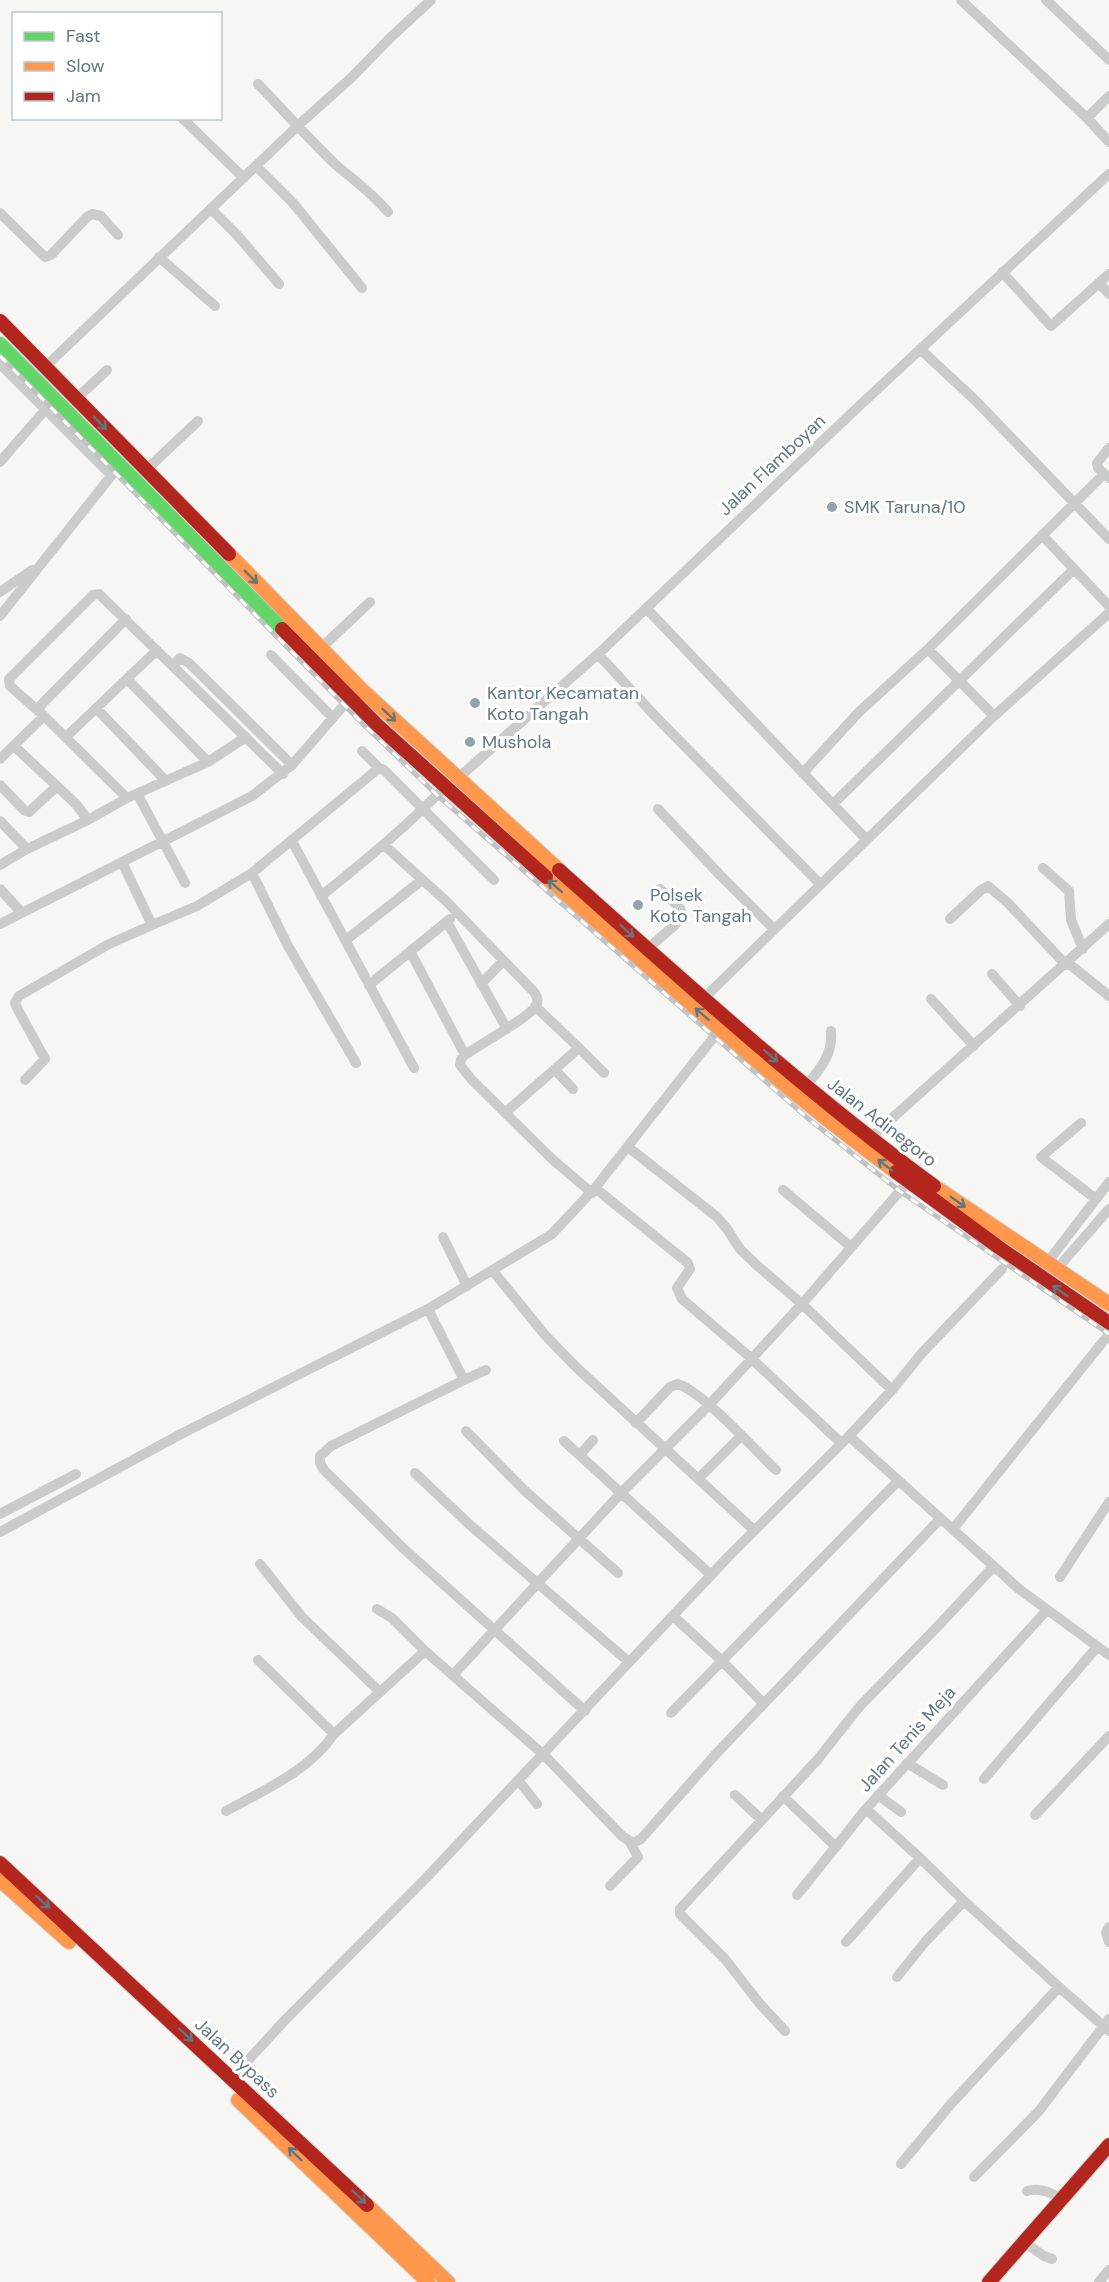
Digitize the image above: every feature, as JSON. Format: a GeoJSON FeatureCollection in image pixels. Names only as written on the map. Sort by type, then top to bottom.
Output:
{"type":"FeatureCollection","features":[{"type":"Feature","properties":{"kind":"main road","name":"Jalan Adinegoro"},"geometry":{"type":"LineString","coordinates":[[0,321],[363,691],[457,779],[647,949],[870,1138],[1010,1238],[1109,1304]]}},
{"type":"Feature","properties":{"kind":"main road"},"geometry":{"type":"LineString","coordinates":[[0,344],[115,471],[208,555],[377,725],[444,788],[720,1029],[842,1132],[908,1183],[1025,1267],[1109,1323]]}},
{"type":"Feature","properties":{"kind":"main road"},"geometry":{"type":"LineString","coordinates":[[208,555],[219,545]]}},
{"type":"Feature","properties":{"kind":"main road"},"geometry":{"type":"LineString","coordinates":[[221,569],[232,558]]}},
{"type":"Feature","properties":{"kind":"main road"},"geometry":{"type":"LineString","coordinates":[[1001,1249],[1007,1248],[1010,1238]]}},
{"type":"Feature","properties":{"kind":"main road"},"geometry":{"type":"LineString","coordinates":[[1025,1267],[1025,1259],[1032,1253]]}},
{"type":"Feature","properties":{"kind":"main road","name":"Jalan Bypass"},"geometry":{"type":"LineString","coordinates":[[0,1863],[232,2078],[428,2282]]}},
{"type":"Feature","properties":{"kind":"main road","name":"Jalan Bypass"},"geometry":{"type":"LineString","coordinates":[[0,1880],[338,2187],[448,2282]]}},
{"type":"Feature","properties":{"kind":"main road"},"geometry":{"type":"LineString","coordinates":[[989,2282],[1109,2145]]}},
{"type":"Feature","properties":{"kind":"street"},"geometry":{"type":"LineString","coordinates":[[45,367],[431,0]]}},
{"type":"Feature","properties":{"kind":"street"},"geometry":{"type":"LineString","coordinates":[[961,0],[1087,118],[1109,142]]}},
{"type":"Feature","properties":{"kind":"street"},"geometry":{"type":"LineString","coordinates":[[1046,0],[1109,60]]}},
{"type":"Feature","properties":{"kind":"street"},"geometry":{"type":"LineString","coordinates":[[258,84],[297,127],[337,165],[367,189],[388,212]]}},
{"type":"Feature","properties":{"kind":"street"},"geometry":{"type":"LineString","coordinates":[[1087,118],[1109,96]]}},
{"type":"Feature","properties":{"kind":"street"},"geometry":{"type":"LineString","coordinates":[[184,120],[244,178]]}},
{"type":"Feature","properties":{"kind":"street"},"geometry":{"type":"LineString","coordinates":[[256,166],[293,203],[362,288]]}},
{"type":"Feature","properties":{"kind":"street","name":"Jalan Flamboyan"},"geometry":{"type":"LineString","coordinates":[[457,779],[598,654],[920,349],[1109,174]]}},
{"type":"Feature","properties":{"kind":"street"},"geometry":{"type":"LineString","coordinates":[[211,209],[238,236],[279,284]]}},
{"type":"Feature","properties":{"kind":"street"},"geometry":{"type":"LineString","coordinates":[[0,213],[45,257],[51,255],[92,214],[101,216],[118,235]]}},
{"type":"Feature","properties":{"kind":"street"},"geometry":{"type":"LineString","coordinates":[[159,257],[215,306]]}},
{"type":"Feature","properties":{"kind":"street"},"geometry":{"type":"LineString","coordinates":[[1002,272],[1052,326],[1109,274]]}},
{"type":"Feature","properties":{"kind":"street"},"geometry":{"type":"LineString","coordinates":[[1099,283],[1109,294]]}},
{"type":"Feature","properties":{"kind":"street"},"geometry":{"type":"LineString","coordinates":[[920,349],[975,400],[1109,539]]}},
{"type":"Feature","properties":{"kind":"street"},"geometry":{"type":"LineString","coordinates":[[0,364],[45,410],[115,471],[0,616]]}},
{"type":"Feature","properties":{"kind":"street"},"geometry":{"type":"LineString","coordinates":[[76,399],[107,370]]}},
{"type":"Feature","properties":{"kind":"street"},"geometry":{"type":"LineString","coordinates":[[0,462],[45,410]]}},
{"type":"Feature","properties":{"kind":"street"},"geometry":{"type":"LineString","coordinates":[[146,470],[198,421]]}},
{"type":"Feature","properties":{"kind":"street"},"geometry":{"type":"LineString","coordinates":[[803,773],[859,712],[928,649],[1074,504],[1107,476],[1098,468],[1097,463],[1109,448]]}},
{"type":"Feature","properties":{"kind":"street"},"geometry":{"type":"LineString","coordinates":[[1042,535],[1109,606]]}},
{"type":"Feature","properties":{"kind":"street"},"geometry":{"type":"LineString","coordinates":[[0,592],[40,565]]}},
{"type":"Feature","properties":{"kind":"street"},"geometry":{"type":"LineString","coordinates":[[833,804],[1074,569]]}},
{"type":"Feature","properties":{"kind":"street"},"geometry":{"type":"LineString","coordinates":[[185,883],[164,842],[132,797],[9,682],[26,663],[96,594],[102,595],[284,774]]}},
{"type":"Feature","properties":{"kind":"street"},"geometry":{"type":"LineString","coordinates":[[321,648],[370,603]]}},
{"type":"Feature","properties":{"kind":"street"},"geometry":{"type":"LineString","coordinates":[[646,608],[866,839]]}},
{"type":"Feature","properties":{"kind":"street"},"geometry":{"type":"LineString","coordinates":[[705,997],[994,716],[1109,613]]}},
{"type":"Feature","properties":{"kind":"street"},"geometry":{"type":"LineString","coordinates":[[0,759],[126,618]]}},
{"type":"Feature","properties":{"kind":"street"},"geometry":{"type":"LineString","coordinates":[[928,649],[994,716]]}},
{"type":"Feature","properties":{"kind":"street"},"geometry":{"type":"LineString","coordinates":[[66,737],[157,650]]}},
{"type":"Feature","properties":{"kind":"street"},"geometry":{"type":"LineString","coordinates":[[598,654],[656,717],[820,884]]}},
{"type":"Feature","properties":{"kind":"street"},"geometry":{"type":"LineString","coordinates":[[271,655],[333,718]]}},
{"type":"Feature","properties":{"kind":"street"},"geometry":{"type":"LineString","coordinates":[[173,665],[180,658],[189,663],[292,765]]}},
{"type":"Feature","properties":{"kind":"street"},"geometry":{"type":"LineString","coordinates":[[127,679],[208,762]]}},
{"type":"Feature","properties":{"kind":"street"},"geometry":{"type":"LineString","coordinates":[[0,924],[242,803],[284,774],[351,697]]}},
{"type":"Feature","properties":{"kind":"street"},"geometry":{"type":"LineString","coordinates":[[96,708],[165,780]]}},
{"type":"Feature","properties":{"kind":"street"},"geometry":{"type":"LineString","coordinates":[[0,865],[27,849],[165,780],[208,762],[246,737]]}},
{"type":"Feature","properties":{"kind":"street"},"geometry":{"type":"LineString","coordinates":[[14,746],[76,804],[87,820]]}},
{"type":"Feature","properties":{"kind":"street"},"geometry":{"type":"LineString","coordinates":[[362,751],[494,880]]}},
{"type":"Feature","properties":{"kind":"street"},"geometry":{"type":"LineString","coordinates":[[25,1080],[45,1059],[15,1004],[19,996],[109,944],[197,906],[252,873],[379,768]]}},
{"type":"Feature","properties":{"kind":"street"},"geometry":{"type":"LineString","coordinates":[[0,785],[24,810],[29,812],[57,786]]}},
{"type":"Feature","properties":{"kind":"street"},"geometry":{"type":"LineString","coordinates":[[321,896],[384,845],[444,788]]}},
{"type":"Feature","properties":{"kind":"street"},"geometry":{"type":"LineString","coordinates":[[658,809],[774,929]]}},
{"type":"Feature","properties":{"kind":"street"},"geometry":{"type":"LineString","coordinates":[[0,821],[27,849]]}},
{"type":"Feature","properties":{"kind":"street"},"geometry":{"type":"LineString","coordinates":[[292,841],[414,1068]]}},
{"type":"Feature","properties":{"kind":"street"},"geometry":{"type":"LineString","coordinates":[[384,845],[456,913],[534,992],[537,1001],[535,1006],[507,1029],[465,1055],[460,1062],[463,1070],[552,1159],[688,1263],[689,1272],[677,1288],[679,1295],[845,1440],[898,1481],[993,1567],[1109,1655]]}},
{"type":"Feature","properties":{"kind":"street"},"geometry":{"type":"LineString","coordinates":[[122,862],[152,925]]}},
{"type":"Feature","properties":{"kind":"street"},"geometry":{"type":"LineString","coordinates":[[1043,868],[1069,891],[1071,920],[1083,949]]}},
{"type":"Feature","properties":{"kind":"street"},"geometry":{"type":"LineString","coordinates":[[252,873],[288,946],[356,1063]]}},
{"type":"Feature","properties":{"kind":"street"},"geometry":{"type":"LineString","coordinates":[[345,940],[422,880]]}},
{"type":"Feature","properties":{"kind":"street"},"geometry":{"type":"LineString","coordinates":[[950,919],[988,886],[1008,903],[1067,964],[1109,996]]}},
{"type":"Feature","properties":{"kind":"street"},"geometry":{"type":"LineString","coordinates":[[0,889],[22,913]]}},
{"type":"Feature","properties":{"kind":"street"},"geometry":{"type":"LineString","coordinates":[[647,949],[675,925],[682,914],[680,908],[660,889]]}},
{"type":"Feature","properties":{"kind":"street"},"geometry":{"type":"LineString","coordinates":[[369,985],[411,953],[456,913]]}},
{"type":"Feature","properties":{"kind":"street"},"geometry":{"type":"LineString","coordinates":[[447,922],[507,1029]]}},
{"type":"Feature","properties":{"kind":"street"},"geometry":{"type":"LineString","coordinates":[[870,1138],[1109,924]]}},
{"type":"Feature","properties":{"kind":"street"},"geometry":{"type":"LineString","coordinates":[[411,953],[465,1055]]}},
{"type":"Feature","properties":{"kind":"street"},"geometry":{"type":"LineString","coordinates":[[481,984],[503,961]]}},
{"type":"Feature","properties":{"kind":"street"},"geometry":{"type":"LineString","coordinates":[[992,974],[1020,1006]]}},
{"type":"Feature","properties":{"kind":"street"},"geometry":{"type":"LineString","coordinates":[[931,999],[974,1046]]}},
{"type":"Feature","properties":{"kind":"street"},"geometry":{"type":"LineString","coordinates":[[535,1006],[604,1073]]}},
{"type":"Feature","properties":{"kind":"street"},"geometry":{"type":"LineString","coordinates":[[0,1532],[181,1434],[428,1309],[552,1234],[594,1190],[720,1029]]}},
{"type":"Feature","properties":{"kind":"street"},"geometry":{"type":"LineString","coordinates":[[806,1086],[828,1057],[832,1042],[831,1032]]}},
{"type":"Feature","properties":{"kind":"street"},"geometry":{"type":"LineString","coordinates":[[506,1113],[579,1048]]}},
{"type":"Feature","properties":{"kind":"street"},"geometry":{"type":"LineString","coordinates":[[555,1070],[573,1089]]}},
{"type":"Feature","properties":{"kind":"street"},"geometry":{"type":"LineString","coordinates":[[1081,1123],[1041,1157],[1096,1199]]}},
{"type":"Feature","properties":{"kind":"street"},"geometry":{"type":"LineString","coordinates":[[628,1147],[717,1217],[740,1249],[781,1288],[802,1304],[892,1390]]}},
{"type":"Feature","properties":{"kind":"street"},"geometry":{"type":"LineString","coordinates":[[1052,1266],[1109,1182]]}},
{"type":"Feature","properties":{"kind":"street"},"geometry":{"type":"LineString","coordinates":[[453,1675],[621,1493],[709,1405],[802,1304],[908,1183]]}},
{"type":"Feature","properties":{"kind":"street"},"geometry":{"type":"LineString","coordinates":[[783,1190],[851,1247]]}},
{"type":"Feature","properties":{"kind":"street"},"geometry":{"type":"LineString","coordinates":[[1052,1266],[1109,1209]]}},
{"type":"Feature","properties":{"kind":"street"},"geometry":{"type":"LineString","coordinates":[[443,1238],[467,1286]]}},
{"type":"Feature","properties":{"kind":"street"},"geometry":{"type":"LineString","coordinates":[[232,2078],[286,2019],[544,1755],[754,1530],[845,1440],[892,1390],[922,1353],[1002,1269]]}},
{"type":"Feature","properties":{"kind":"street"},"geometry":{"type":"LineString","coordinates":[[493,1271],[554,1345],[754,1530]]}},
{"type":"Feature","properties":{"kind":"street"},"geometry":{"type":"LineString","coordinates":[[428,1309],[464,1380]]}},
{"type":"Feature","properties":{"kind":"street"},"geometry":{"type":"LineString","coordinates":[[953,1529],[1109,1334]]}},
{"type":"Feature","properties":{"kind":"street"},"geometry":{"type":"LineString","coordinates":[[486,1371],[331,1446],[319,1459],[324,1470],[367,1514],[585,1711]]}},
{"type":"Feature","properties":{"kind":"street"},"geometry":{"type":"LineString","coordinates":[[636,1423],[675,1384],[688,1388],[709,1405],[776,1470]]}},
{"type":"Feature","properties":{"kind":"street"},"geometry":{"type":"LineString","coordinates":[[466,1431],[518,1484],[618,1573]]}},
{"type":"Feature","properties":{"kind":"street"},"geometry":{"type":"LineString","coordinates":[[698,1479],[741,1436]]}},
{"type":"Feature","properties":{"kind":"street"},"geometry":{"type":"LineString","coordinates":[[580,1455],[593,1440]]}},
{"type":"Feature","properties":{"kind":"street"},"geometry":{"type":"LineString","coordinates":[[564,1441],[711,1575]]}},
{"type":"Feature","properties":{"kind":"street"},"geometry":{"type":"LineString","coordinates":[[415,1473],[470,1525],[629,1662]]}},
{"type":"Feature","properties":{"kind":"street"},"geometry":{"type":"LineString","coordinates":[[0,1514],[76,1474]]}},
{"type":"Feature","properties":{"kind":"street"},"geometry":{"type":"LineString","coordinates":[[671,1713],[898,1481]]}},
{"type":"Feature","properties":{"kind":"street"},"geometry":{"type":"LineString","coordinates":[[1060,1577],[1109,1502]]}},
{"type":"Feature","properties":{"kind":"street"},"geometry":{"type":"LineString","coordinates":[[630,1842],[641,1839],[764,1703],[940,1519]]}},
{"type":"Feature","properties":{"kind":"street"},"geometry":{"type":"LineString","coordinates":[[260,1564],[302,1617],[379,1691]]}},
{"type":"Feature","properties":{"kind":"street"},"geometry":{"type":"LineString","coordinates":[[785,2031],[760,2004],[725,1959],[679,1911],[682,1905],[818,1759],[868,1697],[993,1567]]}},
{"type":"Feature","properties":{"kind":"street"},"geometry":{"type":"LineString","coordinates":[[377,1610],[392,1618],[425,1651],[544,1755],[630,1842],[638,1857],[610,1886]]}},
{"type":"Feature","properties":{"kind":"street","name":"Jalan Tenis Meja"},"geometry":{"type":"LineString","coordinates":[[797,1895],[878,1795],[1047,1610]]}},
{"type":"Feature","properties":{"kind":"street"},"geometry":{"type":"LineString","coordinates":[[673,1616],[764,1703]]}},
{"type":"Feature","properties":{"kind":"street"},"geometry":{"type":"LineString","coordinates":[[984,1779],[1097,1647]]}},
{"type":"Feature","properties":{"kind":"street"},"geometry":{"type":"LineString","coordinates":[[226,1811],[302,1766],[324,1749],[334,1734],[425,1651]]}},
{"type":"Feature","properties":{"kind":"street"},"geometry":{"type":"LineString","coordinates":[[258,1660],[334,1734]]}},
{"type":"Feature","properties":{"kind":"street"},"geometry":{"type":"LineString","coordinates":[[1035,1815],[1109,1736]]}},
{"type":"Feature","properties":{"kind":"street"},"geometry":{"type":"LineString","coordinates":[[907,1763],[943,1785]]}},
{"type":"Feature","properties":{"kind":"street"},"geometry":{"type":"LineString","coordinates":[[518,1780],[537,1804]]}},
{"type":"Feature","properties":{"kind":"street"},"geometry":{"type":"LineString","coordinates":[[735,1795],[761,1819]]}},
{"type":"Feature","properties":{"kind":"street"},"geometry":{"type":"LineString","coordinates":[[878,1795],[901,1812]]}},
{"type":"Feature","properties":{"kind":"street"},"geometry":{"type":"LineString","coordinates":[[783,1796],[835,1846]]}},
{"type":"Feature","properties":{"kind":"street"},"geometry":{"type":"LineString","coordinates":[[866,1809],[1059,1987],[1107,2025],[1039,2110],[974,2177]]}},
{"type":"Feature","properties":{"kind":"street"},"geometry":{"type":"LineString","coordinates":[[846,1942],[921,1858]]}},
{"type":"Feature","properties":{"kind":"street"},"geometry":{"type":"LineString","coordinates":[[897,1977],[925,1942],[964,1901]]}},
{"type":"Feature","properties":{"kind":"street"},"geometry":{"type":"LineString","coordinates":[[1109,1927],[1106,1933],[1109,1942]]}},
{"type":"Feature","properties":{"kind":"street"},"geometry":{"type":"LineString","coordinates":[[901,2164],[951,2104],[1059,1987]]}},
{"type":"Feature","properties":{"kind":"street"},"geometry":{"type":"LineString","coordinates":[[1027,2191],[1043,2190],[1061,2199]]}},
{"type":"Feature","properties":{"kind":"street"},"geometry":{"type":"LineString","coordinates":[[1024,2242],[1052,2259]]}},
{"type":"Feature","properties":{"kind":"street"},"geometry":{"type":"LineString","coordinates":[[1099,2282],[1109,2270]]}},
{"type":"Feature","properties":{"kind":"railway"},"geometry":{"type":"LineString","coordinates":[[0,356],[363,724],[437,795],[810,1120],[901,1192],[1109,1334]]}},
{"type":"Feature","properties":{"kind":"traffic: fast"},"geometry":{"type":"LineString","coordinates":[[0,344],[282,629]]}},
{"type":"Feature","properties":{"kind":"traffic: slow"},"geometry":{"type":"LineString","coordinates":[[229,554],[363,691],[559,870]]}},
{"type":"Feature","properties":{"kind":"traffic: slow"},"geometry":{"type":"LineString","coordinates":[[546,877],[762,1065],[850,1138],[896,1172]]}},
{"type":"Feature","properties":{"kind":"traffic: slow"},"geometry":{"type":"LineString","coordinates":[[934,1186],[1109,1304]]}},
{"type":"Feature","properties":{"kind":"traffic: slow"},"geometry":{"type":"LineString","coordinates":[[0,1880],[69,1942]]}},
{"type":"Feature","properties":{"kind":"traffic: slow"},"geometry":{"type":"LineString","coordinates":[[238,2100],[428,2282]]}},
{"type":"Feature","properties":{"kind":"traffic: slow"},"geometry":{"type":"LineString","coordinates":[[367,2205],[448,2282]]}},
{"type":"Feature","properties":{"kind":"traffic: jam"},"geometry":{"type":"LineString","coordinates":[[0,321],[229,554]]}},
{"type":"Feature","properties":{"kind":"traffic: jam"},"geometry":{"type":"LineString","coordinates":[[282,629],[377,725],[546,877]]}},
{"type":"Feature","properties":{"kind":"traffic: jam"},"geometry":{"type":"LineString","coordinates":[[559,870],[790,1072],[934,1186]]}},
{"type":"Feature","properties":{"kind":"traffic: jam"},"geometry":{"type":"LineString","coordinates":[[896,1172],[1001,1249],[1109,1323]]}},
{"type":"Feature","properties":{"kind":"traffic: jam"},"geometry":{"type":"LineString","coordinates":[[0,1863],[367,2205]]}},
{"type":"Feature","properties":{"kind":"traffic: jam"},"geometry":{"type":"LineString","coordinates":[[989,2282],[1109,2145]]}},
{"type":"Feature","properties":{"kind":"place","name":"SMK Taruna/10"},"geometry":{"type":"Point","coordinates":[832,507]}},
{"type":"Feature","properties":{"kind":"place","name":"Kantor Kecamatan Koto Tangah"},"geometry":{"type":"Point","coordinates":[475,703]}},
{"type":"Feature","properties":{"kind":"place","name":"Mushola"},"geometry":{"type":"Point","coordinates":[470,742]}},
{"type":"Feature","properties":{"kind":"place","name":"Polsek Koto Tangah"},"geometry":{"type":"Point","coordinates":[638,905]}}]}
